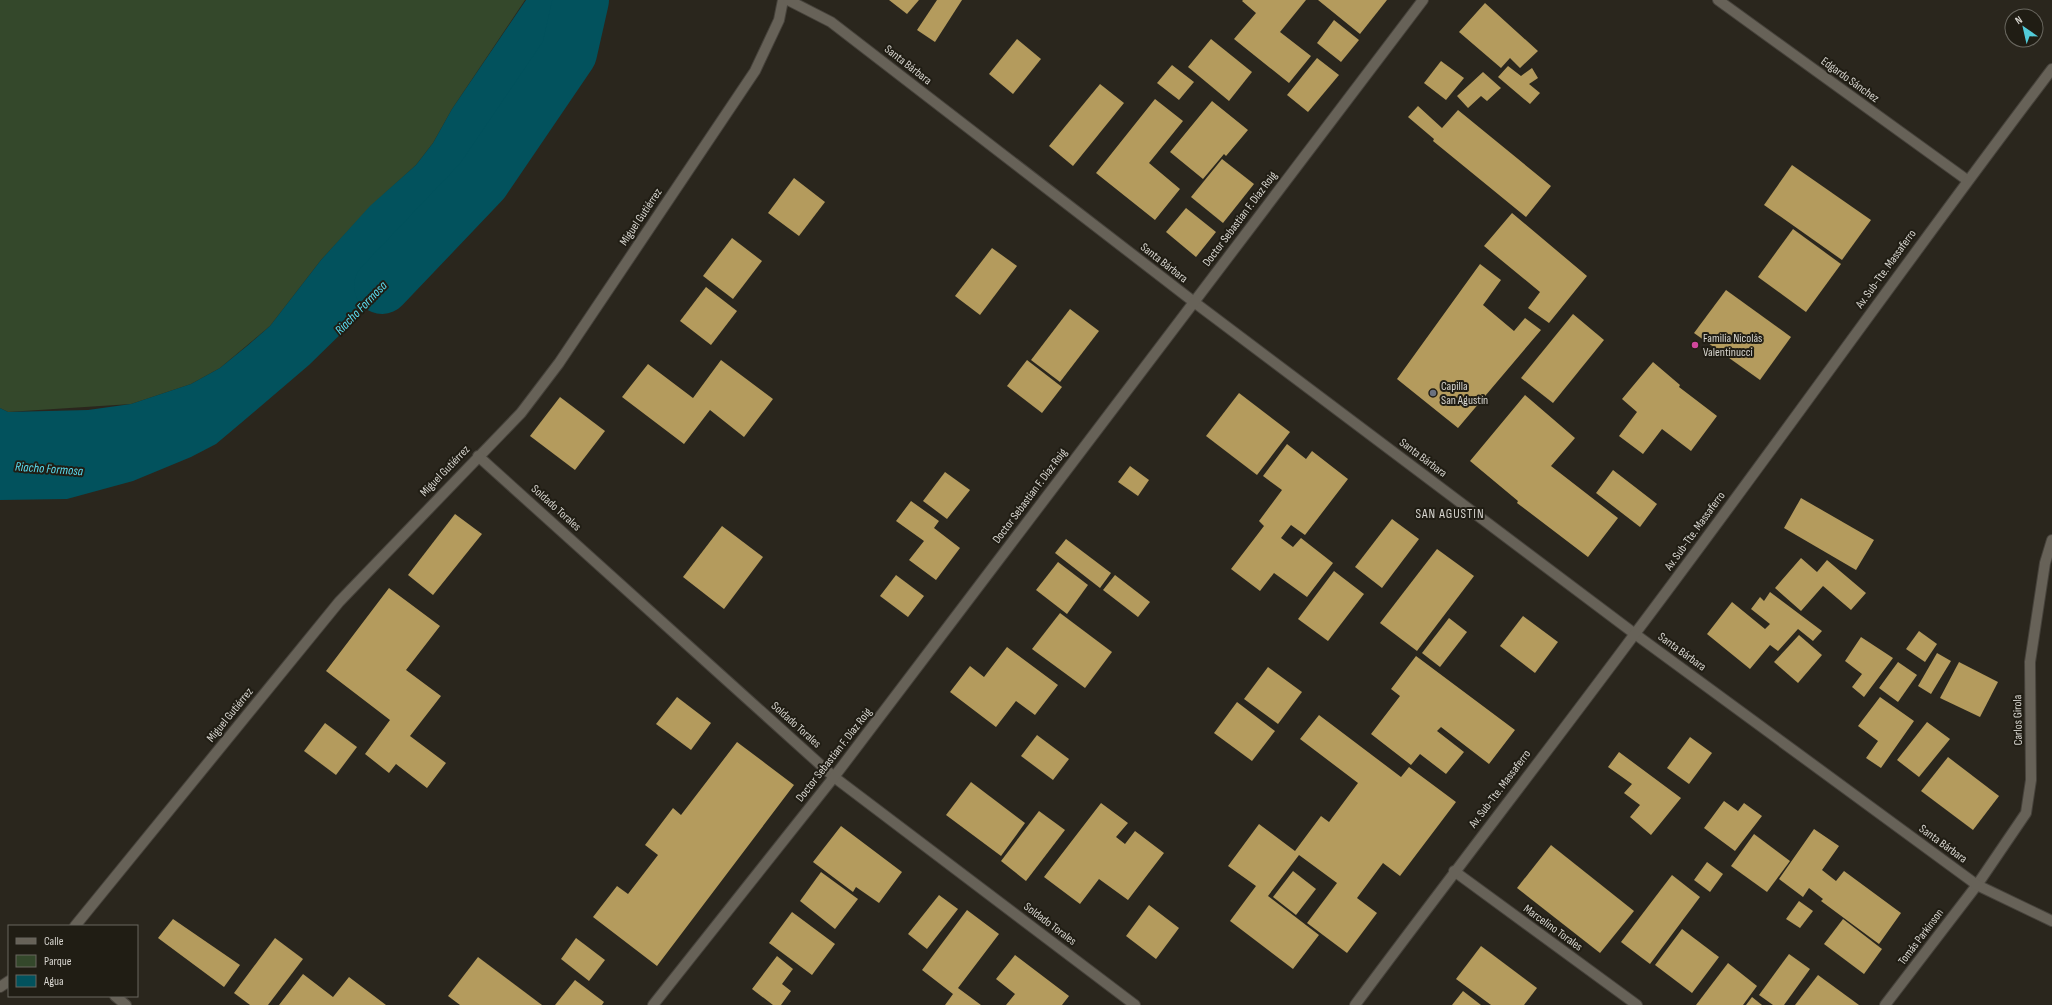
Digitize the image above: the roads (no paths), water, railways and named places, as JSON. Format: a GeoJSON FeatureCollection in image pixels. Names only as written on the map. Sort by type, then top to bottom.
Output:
{"type":"FeatureCollection","features":[{"type":"Feature","properties":{"kind":"street","name":"Miguel Gutiérrez"},"geometry":{"type":"LineString","coordinates":[[76,925],[339,602],[521,413],[559,363],[755,71],[779,20],[783,0]]}},
{"type":"Feature","properties":{"kind":"street","name":"Santa Bárbara"},"geometry":{"type":"LineString","coordinates":[[788,0],[831,22],[1194,302],[1635,634],[1977,885],[2052,921]]}},
{"type":"Feature","properties":{"kind":"street","name":"Doctor Sebastian F. Díaz Roig"},"geometry":{"type":"LineString","coordinates":[[653,1005],[834,777],[1422,0]]}},
{"type":"Feature","properties":{"kind":"street","name":"Edgardo Sánchez"},"geometry":{"type":"LineString","coordinates":[[1718,0],[1967,180]]}},
{"type":"Feature","properties":{"kind":"street","name":"Av. Sub-Tte. Massaferro"},"geometry":{"type":"LineString","coordinates":[[1356,1005],[1454,871],[1635,634],[1967,180],[2052,70]]}},
{"type":"Feature","properties":{"kind":"street","name":"Soldado Torales"},"geometry":{"type":"LineString","coordinates":[[478,456],[834,777],[1135,1005]]}},
{"type":"Feature","properties":{"kind":"street","name":"Carlos Girola"},"geometry":{"type":"LineString","coordinates":[[1977,885],[2026,813],[2031,780],[2030,662],[2045,563],[2052,540]]}},
{"type":"Feature","properties":{"kind":"street","name":"Marcelino Torales"},"geometry":{"type":"LineString","coordinates":[[1454,871],[1637,1005]]}},
{"type":"Feature","properties":{"kind":"street","name":"Tomás Parkinson"},"geometry":{"type":"LineString","coordinates":[[1886,1005],[1977,885]]}},
{"type":"Feature","properties":{"kind":"street"},"geometry":{"type":"LineString","coordinates":[[116,997],[126,1005]]}},
{"type":"Feature","properties":{"kind":"water"},"geometry":{"type":"Polygon","coordinates":[[[526,0],[601,0],[595,24],[569,53],[568,83],[533,136],[509,165],[478,186],[436,229],[415,260],[309,365],[216,444],[191,457],[133,481],[67,499],[0,500],[0,408],[8,412],[88,410],[131,404],[191,384],[220,368],[270,326],[321,260],[370,206],[416,165],[433,143],[452,109],[526,0]]]}},
{"type":"Feature","properties":{"kind":"waterway","name":"Riacho Formosa"},"geometry":{"type":"LineString","coordinates":[[382,286],[482,181],[569,53],[581,0]]}},
{"type":"Feature","properties":{"kind":"place","name":"Familia Nicolás Valentinucci"},"geometry":{"type":"Point","coordinates":[1695,345]}},
{"type":"Feature","properties":{"kind":"place","name":"Capilla San Agustín"},"geometry":{"type":"Point","coordinates":[1433,393]}},
{"type":"Feature","properties":{"kind":"district","name":"SAN AGUSTIN"},"geometry":{"type":"Point","coordinates":[1450,514]}}]}
